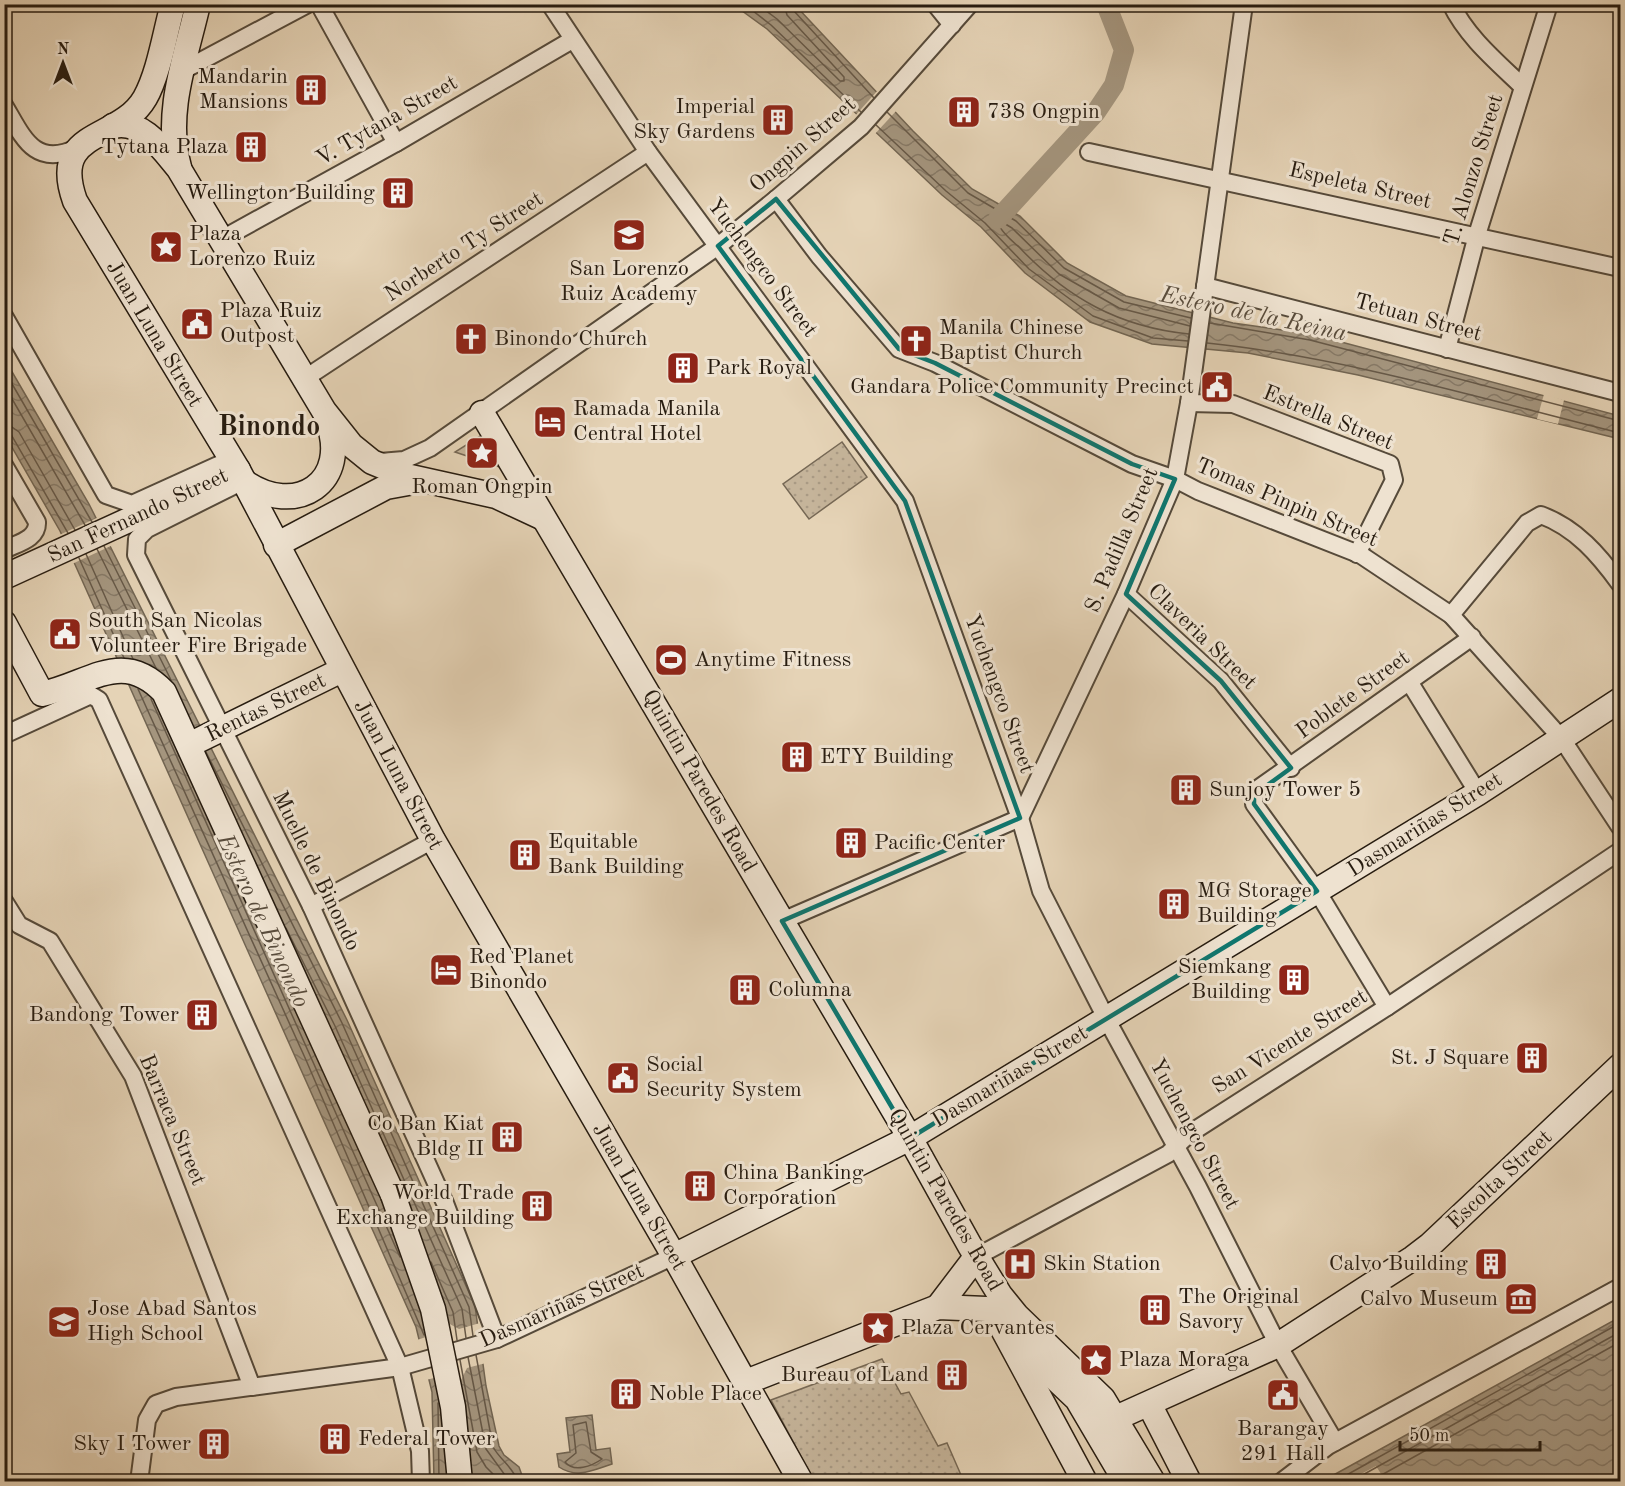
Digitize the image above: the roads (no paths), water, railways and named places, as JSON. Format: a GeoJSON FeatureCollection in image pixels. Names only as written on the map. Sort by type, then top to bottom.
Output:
{"type":"FeatureCollection","features":[{"type":"Feature","properties":{"kind":"main road"},"geometry":{"type":"LineString","coordinates":[[78,148],[135,110],[146,96],[173,4]]}},
{"type":"Feature","properties":{"kind":"main road"},"geometry":{"type":"LineString","coordinates":[[179,169],[174,125],[175,100],[198,4]]}},
{"type":"Feature","properties":{"kind":"main road"},"geometry":{"type":"LineString","coordinates":[[113,126],[129,125],[143,132],[156,141],[179,169],[304,379],[324,411],[351,445],[372,462],[406,476],[496,496],[542,517]]}},
{"type":"Feature","properties":{"kind":"main road","name":"Juan Luna Street"},"geometry":{"type":"LineString","coordinates":[[78,148],[70,170],[75,201],[240,476],[433,840],[674,1256],[801,1482]]}},
{"type":"Feature","properties":{"kind":"main road"},"geometry":{"type":"LineString","coordinates":[[240,476],[268,493],[284,495],[305,493],[322,483],[332,468],[333,458],[331,432],[324,411]]}},
{"type":"Feature","properties":{"kind":"main road","name":"Quintin Paredes Road"},"geometry":{"type":"LineString","coordinates":[[482,413],[910,1138],[976,1257],[1017,1316],[1094,1388],[1116,1418],[1153,1482]]}},
{"type":"Feature","properties":{"kind":"main road","name":"San Fernando Street"},"geometry":{"type":"LineString","coordinates":[[8,575],[201,488],[240,476]]}},
{"type":"Feature","properties":{"kind":"main road"},"geometry":{"type":"LineString","coordinates":[[276,545],[386,488],[407,482],[430,480]]}},
{"type":"Feature","properties":{"kind":"main road"},"geometry":{"type":"LineString","coordinates":[[4,623],[47,703],[94,677],[122,668],[139,672],[164,692],[393,1195],[432,1309],[453,1407],[460,1482]]}},
{"type":"Feature","properties":{"kind":"main road","name":"Rentas Street"},"geometry":{"type":"LineString","coordinates":[[189,745],[342,670]]}},
{"type":"Feature","properties":{"kind":"main road","name":"Dasmariñas Street"},"geometry":{"type":"LineString","coordinates":[[674,1256],[910,1138],[1478,793],[1620,700]]}},
{"type":"Feature","properties":{"kind":"main road","name":"Escolta Street"},"geometry":{"type":"LineString","coordinates":[[1116,1418],[1278,1345],[1430,1245],[1620,1066]]}},
{"type":"Feature","properties":{"kind":"main road"},"geometry":{"type":"LineString","coordinates":[[938,1307],[976,1257]]}},
{"type":"Feature","properties":{"kind":"main road"},"geometry":{"type":"LineString","coordinates":[[746,1382],[938,1307],[986,1308],[996,1317],[1004,1330],[1085,1482]]}},
{"type":"Feature","properties":{"kind":"main road"},"geometry":{"type":"LineString","coordinates":[[1004,1330],[1077,1399],[1126,1482]]}},
{"type":"Feature","properties":{"kind":"main road"},"geometry":{"type":"LineString","coordinates":[[1149,1404],[1189,1482]]}},
{"type":"Feature","properties":{"kind":"street"},"geometry":{"type":"LineString","coordinates":[[182,71],[308,4]]}},
{"type":"Feature","properties":{"kind":"street"},"geometry":{"type":"LineString","coordinates":[[319,4],[396,143]]}},
{"type":"Feature","properties":{"kind":"street","name":"Yuchengco Street"},"geometry":{"type":"LineString","coordinates":[[550,4],[648,152],[905,501],[1020,818],[1041,891],[1278,1345],[1335,1442]]}},
{"type":"Feature","properties":{"kind":"street"},"geometry":{"type":"LineString","coordinates":[[935,4],[952,25]]}},
{"type":"Feature","properties":{"kind":"street","name":"Ongpin Street"},"geometry":{"type":"LineString","coordinates":[[372,462],[404,460],[418,455],[482,413],[718,246],[861,127],[888,100],[970,4]]}},
{"type":"Feature","properties":{"kind":"street","name":"S. Padilla Street"},"geometry":{"type":"LineString","coordinates":[[1020,818],[1126,594],[1175,479],[1189,403],[1244,4]]}},
{"type":"Feature","properties":{"kind":"street"},"geometry":{"type":"LineString","coordinates":[[1451,4],[1457,18],[1480,46],[1522,86]]}},
{"type":"Feature","properties":{"kind":"street","name":"T. Alonzo Street"},"geometry":{"type":"LineString","coordinates":[[1447,349],[1477,236],[1549,4]]}},
{"type":"Feature","properties":{"kind":"street","name":"V. Tytana Street"},"geometry":{"type":"LineString","coordinates":[[222,239],[396,143],[572,40]]}},
{"type":"Feature","properties":{"kind":"street"},"geometry":{"type":"LineString","coordinates":[[4,105],[23,137],[38,151],[56,155],[78,148]]}},
{"type":"Feature","properties":{"kind":"street","name":"Norberto Ty Street"},"geometry":{"type":"LineString","coordinates":[[304,379],[648,152]]}},
{"type":"Feature","properties":{"kind":"street","name":"Espeleta Street"},"geometry":{"type":"LineString","coordinates":[[1089,152],[1221,178],[1620,268]]}},
{"type":"Feature","properties":{"kind":"street","name":"Tomas Pinpin Street"},"geometry":{"type":"LineString","coordinates":[[776,199],[819,256],[898,350],[935,363],[1132,464],[1175,479],[1198,491],[1358,554],[1451,615],[1562,739],[1620,827]]}},
{"type":"Feature","properties":{"kind":"street","name":"Tetuan Street"},"geometry":{"type":"LineString","coordinates":[[1205,286],[1620,393]]}},
{"type":"Feature","properties":{"kind":"street"},"geometry":{"type":"LineString","coordinates":[[4,316],[106,495],[132,504],[218,465],[228,464],[240,476]]}},
{"type":"Feature","properties":{"kind":"street","name":"Estrella Street"},"geometry":{"type":"LineString","coordinates":[[1189,403],[1233,404],[1390,464],[1394,480],[1358,554]]}},
{"type":"Feature","properties":{"kind":"street"},"geometry":{"type":"LineString","coordinates":[[4,465],[37,522],[34,535],[4,550]]}},
{"type":"Feature","properties":{"kind":"street","name":"Muelle de Binondo"},"geometry":{"type":"LineString","coordinates":[[240,476],[147,529],[137,539],[136,555],[217,732],[311,906],[445,1203],[490,1341]]}},
{"type":"Feature","properties":{"kind":"street"},"geometry":{"type":"LineString","coordinates":[[1451,615],[1527,523],[1541,515],[1556,521],[1594,549],[1620,584]]}},
{"type":"Feature","properties":{"kind":"street","name":"Claveria Street"},"geometry":{"type":"LineString","coordinates":[[1126,594],[1221,681],[1291,768]]}},
{"type":"Feature","properties":{"kind":"street","name":"Poblete Street"},"geometry":{"type":"LineString","coordinates":[[1317,891],[1254,804],[1254,795],[1259,788],[1291,768],[1472,637]]}},
{"type":"Feature","properties":{"kind":"street"},"geometry":{"type":"LineString","coordinates":[[1410,683],[1478,793]]}},
{"type":"Feature","properties":{"kind":"street"},"geometry":{"type":"LineString","coordinates":[[4,735],[47,703],[91,695],[99,700],[400,1367],[420,1451],[421,1482]]}},
{"type":"Feature","properties":{"kind":"street"},"geometry":{"type":"LineString","coordinates":[[782,921],[1020,818]]}},
{"type":"Feature","properties":{"kind":"street"},"geometry":{"type":"LineString","coordinates":[[311,906],[433,840]]}},
{"type":"Feature","properties":{"kind":"street","name":"San Vicente Street"},"geometry":{"type":"LineString","coordinates":[[976,1257],[1168,1154],[1189,1134],[1387,1007],[1620,851]]}},
{"type":"Feature","properties":{"kind":"street"},"geometry":{"type":"LineString","coordinates":[[1317,891],[1387,1007]]}},
{"type":"Feature","properties":{"kind":"street","name":"Barraca Street"},"geometry":{"type":"LineString","coordinates":[[4,901],[19,925],[50,941],[140,1089],[252,1387]]}},
{"type":"Feature","properties":{"kind":"street","name":"Dasmariñas Street"},"geometry":{"type":"LineString","coordinates":[[139,1482],[147,1420],[156,1404],[176,1397],[400,1367],[490,1341],[674,1256]]}},
{"type":"Feature","properties":{"kind":"street"},"geometry":{"type":"LineString","coordinates":[[1281,1482],[1335,1442],[1620,1287]]}},
{"type":"Feature","properties":{"kind":"water"},"geometry":{"type":"Polygon","coordinates":[[[734,5],[795,5],[913,131],[972,189],[1020,216],[1067,263],[1126,296],[1233,323],[1311,334],[1620,416],[1620,439],[1358,375],[1248,353],[1152,344],[1090,322],[1025,273],[981,227],[942,195],[767,29],[734,5]]]}},
{"type":"Feature","properties":{"kind":"water","name":"Estero de Binondo"},"geometry":{"type":"Polygon","coordinates":[[[4,358],[89,504],[347,1020],[475,1306],[486,1386],[499,1446],[504,1455],[519,1467],[524,1481],[434,1481],[432,1392],[416,1327],[60,531],[5,435],[4,358]]]}},
{"type":"Feature","properties":{"kind":"water"},"geometry":{"type":"Polygon","coordinates":[[[1620,1317],[1620,1481],[1323,1482],[1330,1477],[1620,1317]]]}},
{"type":"Feature","properties":{"kind":"water"},"geometry":{"type":"Polygon","coordinates":[[[592,1415],[596,1450],[610,1448],[612,1464],[579,1473],[566,1471],[559,1467],[557,1454],[570,1452],[566,1418],[592,1415]]]}},
{"type":"Feature","properties":{"kind":"waterway"},"geometry":{"type":"LineString","coordinates":[[998,219],[1096,112],[1114,85],[1124,50],[1106,4]]}},
{"type":"Feature","properties":{"kind":"place","name":"Mandarin Mansions"},"geometry":{"type":"Point","coordinates":[311,90]}},
{"type":"Feature","properties":{"kind":"place","name":"738 Ongpin"},"geometry":{"type":"Point","coordinates":[964,112]}},
{"type":"Feature","properties":{"kind":"place","name":"Imperial Sky Gardens"},"geometry":{"type":"Point","coordinates":[778,120]}},
{"type":"Feature","properties":{"kind":"place","name":"Tytana Plaza"},"geometry":{"type":"Point","coordinates":[251,147]}},
{"type":"Feature","properties":{"kind":"place","name":"Wellington Building"},"geometry":{"type":"Point","coordinates":[398,193]}},
{"type":"Feature","properties":{"kind":"place","name":"San Lorenzo Ruiz Academy"},"geometry":{"type":"Point","coordinates":[629,235]}},
{"type":"Feature","properties":{"kind":"place","name":"Plaza Lorenzo Ruiz"},"geometry":{"type":"Point","coordinates":[166,247]}},
{"type":"Feature","properties":{"kind":"place","name":"Plaza Ruiz Outpost"},"geometry":{"type":"Point","coordinates":[197,324]}},
{"type":"Feature","properties":{"kind":"place","name":"Binondo Church"},"geometry":{"type":"Point","coordinates":[471,339]}},
{"type":"Feature","properties":{"kind":"place","name":"Manila Chinese Baptist Church"},"geometry":{"type":"Point","coordinates":[916,341]}},
{"type":"Feature","properties":{"kind":"place","name":"Park Royal"},"geometry":{"type":"Point","coordinates":[683,368]}},
{"type":"Feature","properties":{"kind":"place","name":"Gandara Police Community Precinct"},"geometry":{"type":"Point","coordinates":[1217,387]}},
{"type":"Feature","properties":{"kind":"place","name":"Ramada Manila Central Hotel"},"geometry":{"type":"Point","coordinates":[550,422]}},
{"type":"Feature","properties":{"kind":"place","name":"Roman Ongpin"},"geometry":{"type":"Point","coordinates":[482,453]}},
{"type":"Feature","properties":{"kind":"place","name":"South San Nicolas Volunteer Fire Brigade"},"geometry":{"type":"Point","coordinates":[65,634]}},
{"type":"Feature","properties":{"kind":"place","name":"Anytime Fitness"},"geometry":{"type":"Point","coordinates":[671,660]}},
{"type":"Feature","properties":{"kind":"place","name":"ETY Building"},"geometry":{"type":"Point","coordinates":[797,757]}},
{"type":"Feature","properties":{"kind":"place","name":"Sunjoy Tower 5"},"geometry":{"type":"Point","coordinates":[1186,790]}},
{"type":"Feature","properties":{"kind":"place","name":"Pacific Center"},"geometry":{"type":"Point","coordinates":[851,843]}},
{"type":"Feature","properties":{"kind":"place","name":"Equitable Bank Building"},"geometry":{"type":"Point","coordinates":[525,855]}},
{"type":"Feature","properties":{"kind":"place","name":"MG Storage Building"},"geometry":{"type":"Point","coordinates":[1174,904]}},
{"type":"Feature","properties":{"kind":"place","name":"Red Planet Binondo"},"geometry":{"type":"Point","coordinates":[446,970]}},
{"type":"Feature","properties":{"kind":"place","name":"Siemkang Building"},"geometry":{"type":"Point","coordinates":[1294,980]}},
{"type":"Feature","properties":{"kind":"place","name":"Columna"},"geometry":{"type":"Point","coordinates":[745,990]}},
{"type":"Feature","properties":{"kind":"place","name":"Bandong Tower"},"geometry":{"type":"Point","coordinates":[202,1015]}},
{"type":"Feature","properties":{"kind":"place","name":"St. J Square"},"geometry":{"type":"Point","coordinates":[1532,1058]}},
{"type":"Feature","properties":{"kind":"place","name":"Social Security System"},"geometry":{"type":"Point","coordinates":[623,1078]}},
{"type":"Feature","properties":{"kind":"place","name":"Co Ban Kiat Bldg II"},"geometry":{"type":"Point","coordinates":[507,1137]}},
{"type":"Feature","properties":{"kind":"place","name":"China Banking Corporation"},"geometry":{"type":"Point","coordinates":[700,1186]}},
{"type":"Feature","properties":{"kind":"place","name":"World Trade Exchange Building"},"geometry":{"type":"Point","coordinates":[537,1206]}},
{"type":"Feature","properties":{"kind":"place","name":"Skin Station"},"geometry":{"type":"Point","coordinates":[1020,1264]}},
{"type":"Feature","properties":{"kind":"place","name":"Calvo Building"},"geometry":{"type":"Point","coordinates":[1491,1264]}},
{"type":"Feature","properties":{"kind":"place","name":"Calvo Museum"},"geometry":{"type":"Point","coordinates":[1521,1299]}},
{"type":"Feature","properties":{"kind":"place","name":"The Original Savory"},"geometry":{"type":"Point","coordinates":[1155,1310]}},
{"type":"Feature","properties":{"kind":"place","name":"Jose Abad Santos High School"},"geometry":{"type":"Point","coordinates":[64,1322]}},
{"type":"Feature","properties":{"kind":"place","name":"Plaza Cervantes"},"geometry":{"type":"Point","coordinates":[878,1328]}},
{"type":"Feature","properties":{"kind":"place","name":"Plaza Moraga"},"geometry":{"type":"Point","coordinates":[1096,1360]}},
{"type":"Feature","properties":{"kind":"place","name":"Bureau of Land"},"geometry":{"type":"Point","coordinates":[952,1375]}},
{"type":"Feature","properties":{"kind":"place","name":"Noble Place"},"geometry":{"type":"Point","coordinates":[626,1394]}},
{"type":"Feature","properties":{"kind":"place","name":"Barangay 291 Hall"},"geometry":{"type":"Point","coordinates":[1283,1395]}},
{"type":"Feature","properties":{"kind":"place","name":"Federal Tower"},"geometry":{"type":"Point","coordinates":[335,1439]}},
{"type":"Feature","properties":{"kind":"place","name":"Sky I Tower"},"geometry":{"type":"Point","coordinates":[214,1444]}},
{"type":"Feature","properties":{"kind":"district","name":"Binondo"},"geometry":{"type":"Point","coordinates":[269,428]}},
{"type":"Feature","properties":{"kind":"water label","name":"Estero de la Reina"},"geometry":{"type":"Point","coordinates":[1253,315]}}]}
